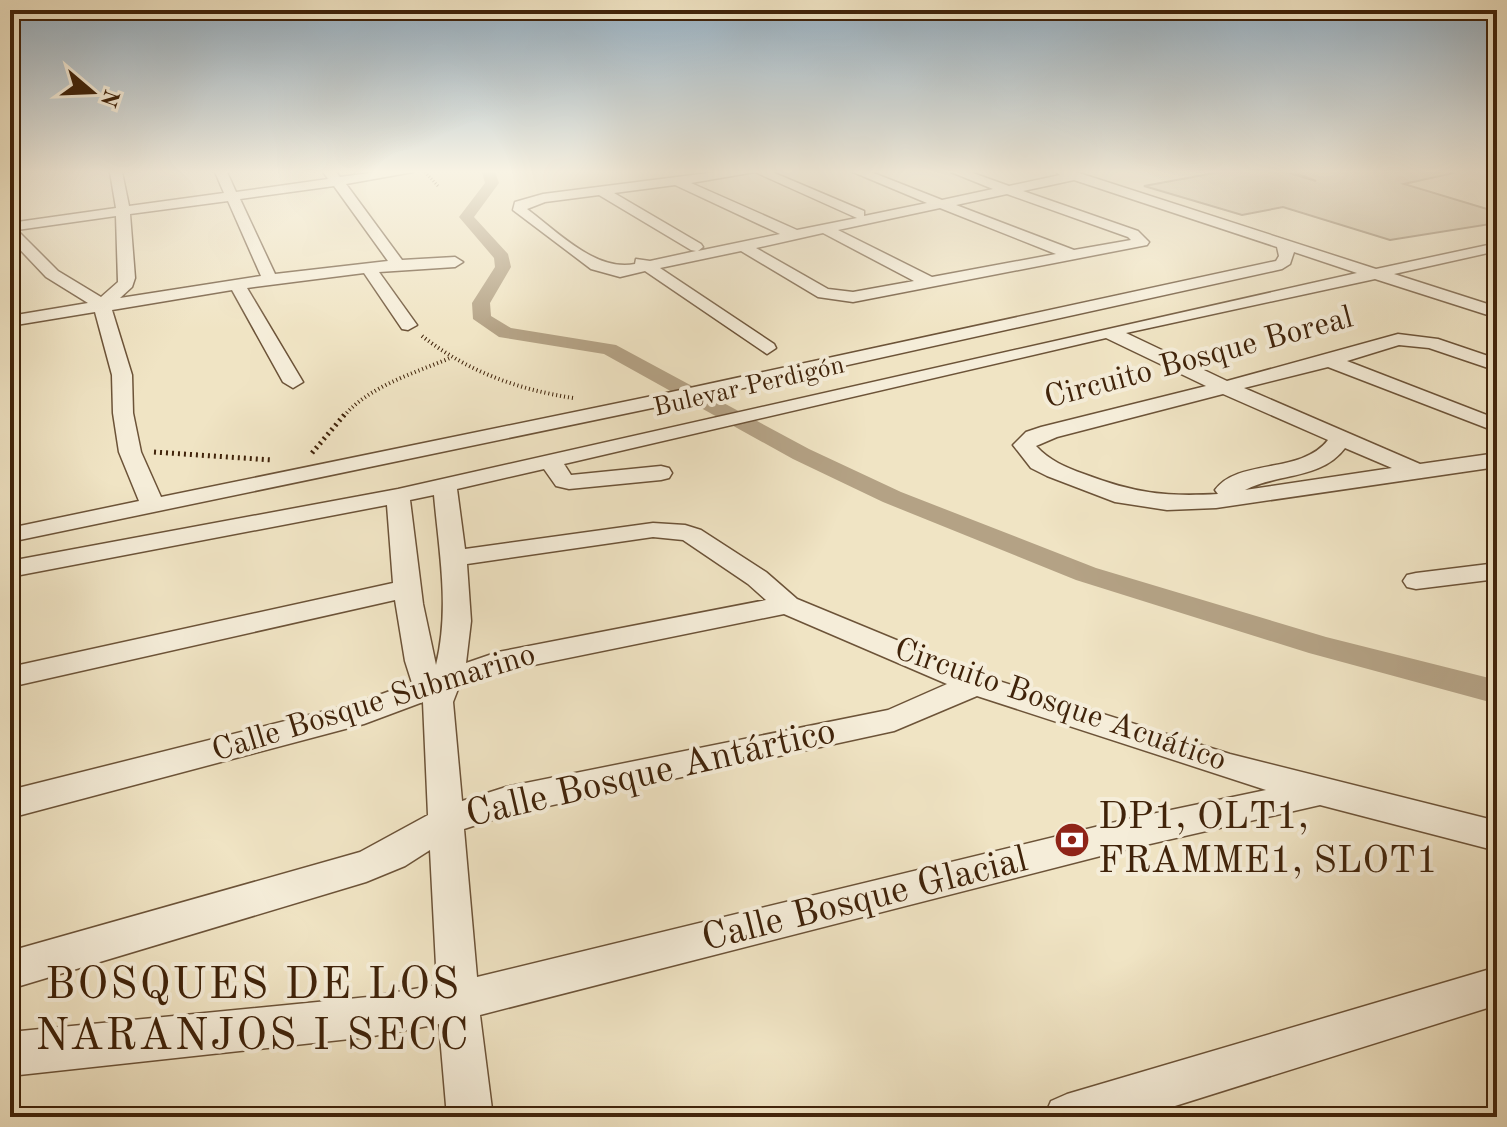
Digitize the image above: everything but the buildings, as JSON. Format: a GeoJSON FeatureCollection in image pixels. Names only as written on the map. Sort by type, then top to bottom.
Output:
{"type":"FeatureCollection","features":[{"type":"Feature","properties":{"kind":"street"},"geometry":{"type":"LineString","coordinates":[[10,229],[39,225]]}},
{"type":"Feature","properties":{"kind":"street"},"geometry":{"type":"LineString","coordinates":[[102,305],[126,284],[124,225]]}},
{"type":"Feature","properties":{"kind":"street"},"geometry":{"type":"LineString","coordinates":[[244,225],[270,279]]}},
{"type":"Feature","properties":{"kind":"street"},"geometry":{"type":"LineString","coordinates":[[371,225],[398,265]]}},
{"type":"Feature","properties":{"kind":"street"},"geometry":{"type":"LineString","coordinates":[[542,225],[609,270],[743,246],[818,225]]}},
{"type":"Feature","properties":{"kind":"street"},"geometry":{"type":"LineString","coordinates":[[658,225],[696,247]]}},
{"type":"Feature","properties":{"kind":"street"},"geometry":{"type":"LineString","coordinates":[[773,225],[789,232]]}},
{"type":"Feature","properties":{"kind":"street"},"geometry":{"type":"LineString","coordinates":[[644,264],[696,247],[842,225]]}},
{"type":"Feature","properties":{"kind":"street"},"geometry":{"type":"LineString","coordinates":[[994,225],[1075,256]]}},
{"type":"Feature","properties":{"kind":"street"},"geometry":{"type":"LineString","coordinates":[[743,246],[833,296],[853,297],[1142,242],[1133,234],[1106,225]]}},
{"type":"Feature","properties":{"kind":"street"},"geometry":{"type":"LineString","coordinates":[[1224,225],[1373,274],[1492,308]]}},
{"type":"Feature","properties":{"kind":"street"},"geometry":{"type":"LineString","coordinates":[[10,229],[52,274],[102,305],[122,375],[123,413],[130,452],[153,505]]}},
{"type":"Feature","properties":{"kind":"street"},"geometry":{"type":"LineString","coordinates":[[825,229],[929,282]]}},
{"type":"Feature","properties":{"kind":"street"},"geometry":{"type":"LineString","coordinates":[[1282,264],[1287,256],[1284,244]]}},
{"type":"Feature","properties":{"kind":"street","name":"Bulevar Perdigón"},"geometry":{"type":"LineString","coordinates":[[10,569],[445,486],[1108,332],[1497,247]]}},
{"type":"Feature","properties":{"kind":"street"},"geometry":{"type":"LineString","coordinates":[[10,535],[662,400],[941,336],[1282,264],[1334,261]]}},
{"type":"Feature","properties":{"kind":"street"},"geometry":{"type":"LineString","coordinates":[[10,321],[270,279],[455,262]]}},
{"type":"Feature","properties":{"kind":"street"},"geometry":{"type":"LineString","coordinates":[[644,264],[767,348]]}},
{"type":"Feature","properties":{"kind":"street"},"geometry":{"type":"LineString","coordinates":[[369,269],[408,325]]}},
{"type":"Feature","properties":{"kind":"street"},"geometry":{"type":"LineString","coordinates":[[237,284],[293,382]]}},
{"type":"Feature","properties":{"kind":"street"},"geometry":{"type":"LineString","coordinates":[[1108,332],[1224,387],[1421,473]]}},
{"type":"Feature","properties":{"kind":"street"},"geometry":{"type":"LineString","coordinates":[[941,336],[934,345],[939,354],[949,359],[979,362]]}},
{"type":"Feature","properties":{"kind":"street","name":"Circuito Bosque Boreal"},"geometry":{"type":"LineString","coordinates":[[1497,365],[1432,343],[1410,339],[1386,341],[1329,361],[1049,432],[1027,440],[1024,445],[1039,463],[1055,471],[1123,497],[1167,503],[1216,501],[1497,460]]}},
{"type":"Feature","properties":{"kind":"street"},"geometry":{"type":"LineString","coordinates":[[1329,361],[1497,426]]}},
{"type":"Feature","properties":{"kind":"street"},"geometry":{"type":"LineString","coordinates":[[616,408],[639,416],[646,424],[636,442]]}},
{"type":"Feature","properties":{"kind":"street"},"geometry":{"type":"LineString","coordinates":[[1216,501],[1239,482],[1319,461],[1330,454],[1342,437]]}},
{"type":"Feature","properties":{"kind":"street"},"geometry":{"type":"LineString","coordinates":[[550,461],[564,481],[569,482],[661,473]]}},
{"type":"Feature","properties":{"kind":"street"},"geometry":{"type":"LineString","coordinates":[[445,486],[455,558],[459,631],[438,690],[458,1001],[470,1117]]}},
{"type":"Feature","properties":{"kind":"street"},"geometry":{"type":"LineString","coordinates":[[398,496],[417,657],[438,690]]}},
{"type":"Feature","properties":{"kind":"street","name":"Circuito Bosque Acuático"},"geometry":{"type":"LineString","coordinates":[[455,558],[653,530],[676,530],[706,543],[757,578],[787,605],[975,684],[1320,792],[1497,836]]}},
{"type":"Feature","properties":{"kind":"street"},"geometry":{"type":"LineString","coordinates":[[1416,581],[1497,571]]}},
{"type":"Feature","properties":{"kind":"street"},"geometry":{"type":"LineString","coordinates":[[10,677],[409,588]]}},
{"type":"Feature","properties":{"kind":"street","name":"Calle Bosque Submarino"},"geometry":{"type":"LineString","coordinates":[[10,804],[338,721],[438,690],[498,662],[787,605]]}},
{"type":"Feature","properties":{"kind":"street","name":"Calle Bosque Antártico"},"geometry":{"type":"LineString","coordinates":[[10,970],[366,866],[392,855],[448,820],[543,791],[894,720],[975,684]]}},
{"type":"Feature","properties":{"kind":"street","name":"Calle Bosque Glacial"},"geometry":{"type":"LineString","coordinates":[[458,1001],[1128,834],[1320,792]]}},
{"type":"Feature","properties":{"kind":"street"},"geometry":{"type":"LineString","coordinates":[[1067,1117],[1497,986]]}},
{"type":"Feature","properties":{"kind":"street"},"geometry":{"type":"LineString","coordinates":[[10,1054],[368,1017],[458,1001]]}},
{"type":"Feature","properties":{"kind":"path"},"geometry":{"type":"LineString","coordinates":[[408,325],[450,358],[521,390],[582,399]]}},
{"type":"Feature","properties":{"kind":"path"},"geometry":{"type":"LineString","coordinates":[[305,456],[317,450],[352,406],[382,388],[450,358]]}},
{"type":"Feature","properties":{"kind":"path"},"geometry":{"type":"LineString","coordinates":[[130,452],[278,460]]}},
{"type":"Feature","properties":{"kind":"shaded area"},"geometry":{"type":"Polygon","coordinates":[[[1340,225],[1487,225],[1390,240],[1340,225]]]}},
{"type":"Feature","properties":{"kind":"waterway"},"geometry":{"type":"LineString","coordinates":[[473,225],[502,257],[503,267],[481,303],[482,319],[506,333],[609,349],[801,454],[892,497],[1086,574],[1320,646],[1497,692]]}},
{"type":"Feature","properties":{"kind":"place","name":"DP1, OLT1, FRAMME1, SLOT1"},"geometry":{"type":"Point","coordinates":[1072,840]}},
{"type":"Feature","properties":{"kind":"district","name":"BOSQUES DE LOS NARANJOS I SECC"},"geometry":{"type":"Point","coordinates":[253,1012]}}]}
